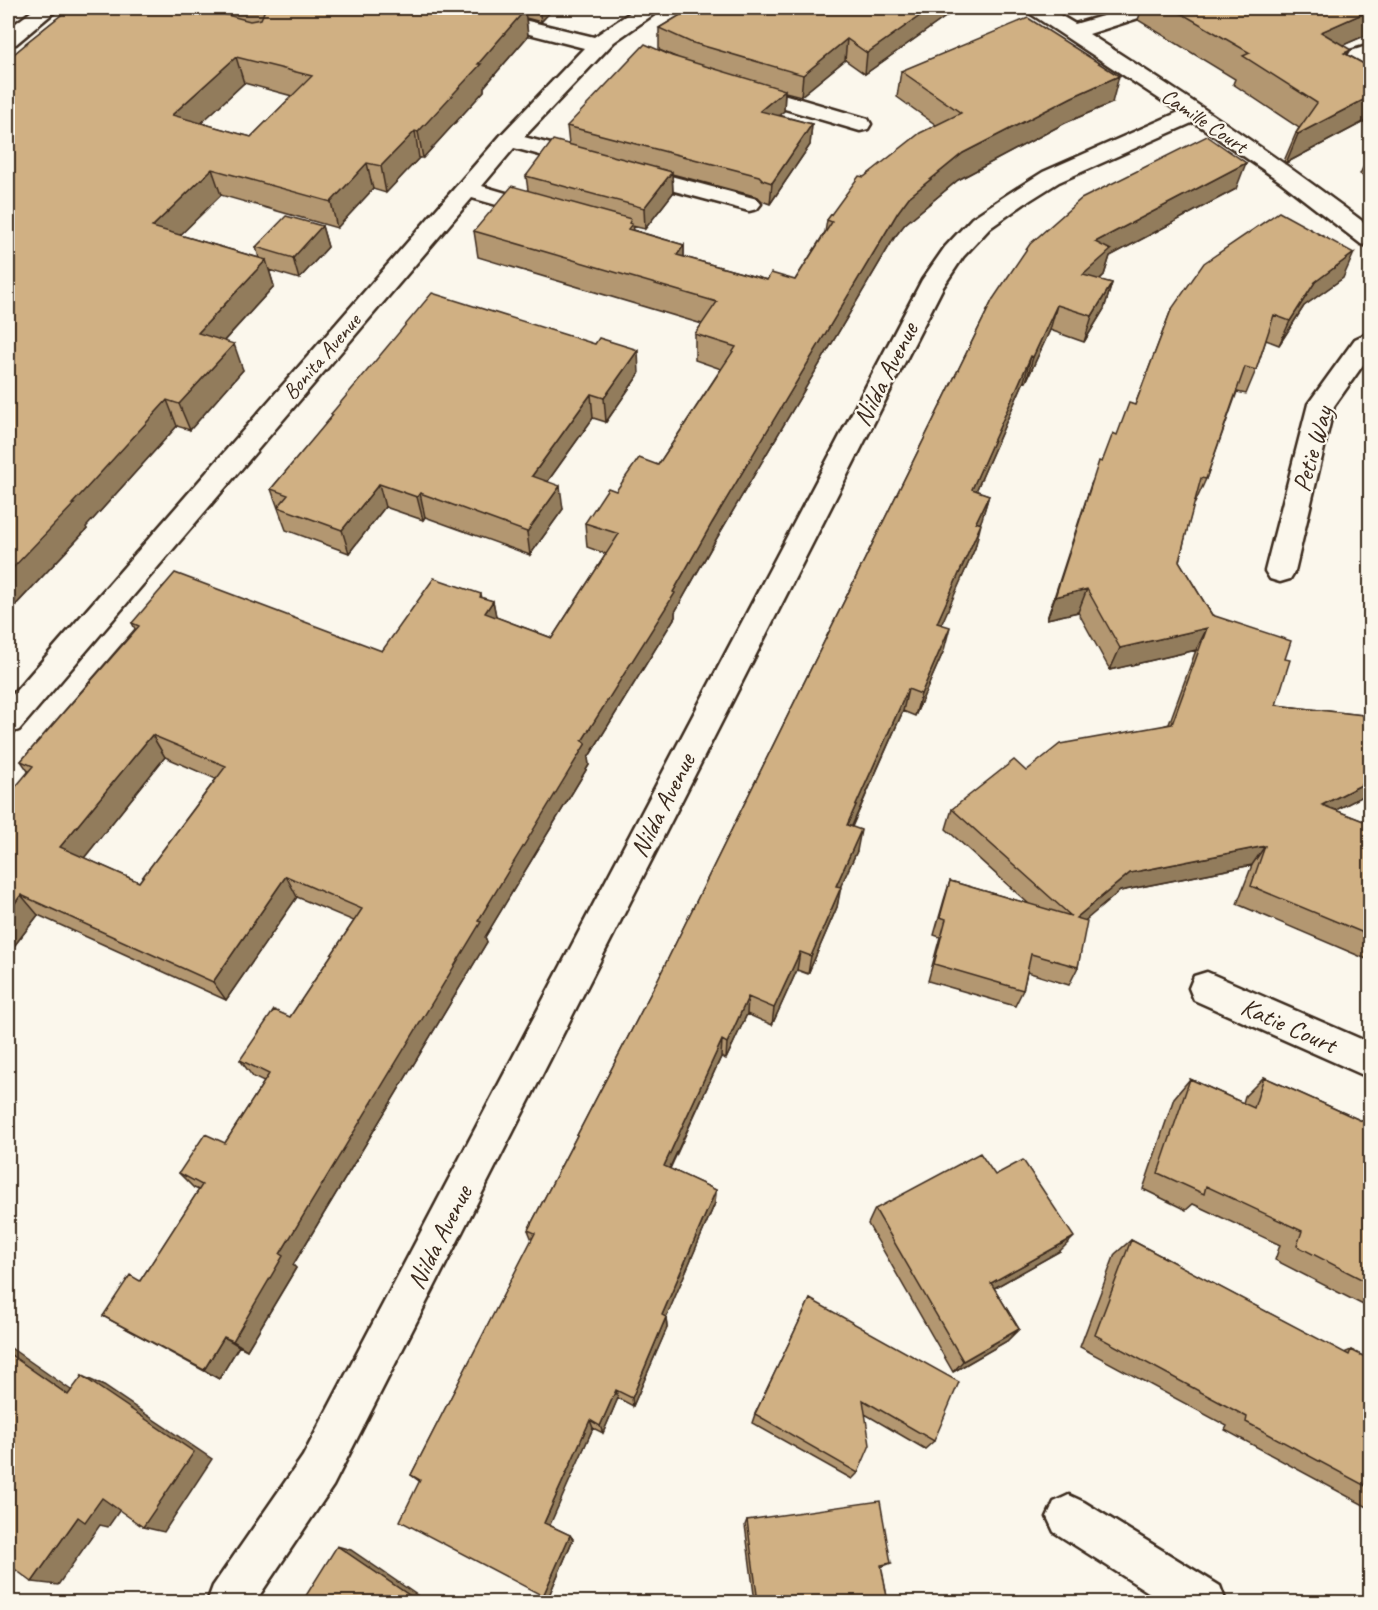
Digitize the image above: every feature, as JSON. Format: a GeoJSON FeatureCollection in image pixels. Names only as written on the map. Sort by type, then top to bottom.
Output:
{"type":"FeatureCollection","features":[{"type":"Feature","properties":{"kind":"street"},"geometry":{"type":"LineString","coordinates":[[8,39],[49,8]]}},
{"type":"Feature","properties":{"kind":"street"},"geometry":{"type":"LineString","coordinates":[[451,8],[634,48]]}},
{"type":"Feature","properties":{"kind":"street","name":"Bonita Avenue"},"geometry":{"type":"LineString","coordinates":[[8,721],[509,140],[602,41],[650,8]]}},
{"type":"Feature","properties":{"kind":"street","name":"Camille Court"},"geometry":{"type":"LineString","coordinates":[[1035,8],[1196,113],[1316,196],[1371,239]]}},
{"type":"Feature","properties":{"kind":"street"},"geometry":{"type":"LineString","coordinates":[[1072,32],[1150,8]]}},
{"type":"Feature","properties":{"kind":"street"},"geometry":{"type":"LineString","coordinates":[[1371,51],[1359,57],[1371,63]]}},
{"type":"Feature","properties":{"kind":"street"},"geometry":{"type":"LineString","coordinates":[[726,84],[860,124]]}},
{"type":"Feature","properties":{"kind":"street","name":"Nilda Avenue"},"geometry":{"type":"LineString","coordinates":[[229,1602],[318,1471],[931,286],[954,252],[981,223],[1016,199],[1051,177],[1196,113]]}},
{"type":"Feature","properties":{"kind":"street"},"geometry":{"type":"LineString","coordinates":[[509,140],[749,204]]}},
{"type":"Feature","properties":{"kind":"street"},"geometry":{"type":"LineString","coordinates":[[467,189],[559,215]]}},
{"type":"Feature","properties":{"kind":"street","name":"Petie Way"},"geometry":{"type":"LineString","coordinates":[[1280,571],[1321,404],[1364,345],[1371,341]]}},
{"type":"Feature","properties":{"kind":"street","name":"Katie Court"},"geometry":{"type":"LineString","coordinates":[[1207,988],[1371,1061]]}},
{"type":"Feature","properties":{"kind":"street"},"geometry":{"type":"LineString","coordinates":[[1069,1517],[1204,1602]]}},
{"type":"Feature","properties":{"kind":"building"},"geometry":{"type":"Polygon","coordinates":[[[70,8],[200,8],[250,21],[261,19],[264,12],[262,8],[516,8],[525,10],[478,64],[481,64],[418,132],[415,131],[381,166],[367,163],[331,202],[212,169],[152,227],[266,260],[198,333],[234,344],[179,404],[167,400],[72,504],[74,504],[8,573],[8,207],[13,202],[8,200],[8,59],[70,8]],[[236,57],[172,115],[251,137],[312,76],[236,57]]]}},
{"type":"Feature","properties":{"kind":"building"},"geometry":{"type":"Polygon","coordinates":[[[692,8],[931,8],[867,53],[847,39],[803,75],[690,42],[659,28],[692,8]]]}},
{"type":"Feature","properties":{"kind":"building"},"geometry":{"type":"Polygon","coordinates":[[[1172,8],[1371,8],[1371,10],[1321,32],[1351,50],[1344,53],[1371,68],[1371,96],[1298,134],[1296,133],[1317,103],[1243,56],[1250,53],[1172,8]]]}},
{"type":"Feature","properties":{"kind":"building"},"geometry":{"type":"Polygon","coordinates":[[[1028,18],[1119,76],[1072,97],[963,153],[909,197],[898,212],[712,523],[673,592],[675,593],[582,741],[586,743],[478,921],[481,922],[280,1254],[283,1256],[233,1341],[224,1337],[204,1370],[103,1316],[130,1275],[140,1281],[202,1185],[179,1173],[205,1134],[225,1143],[269,1074],[240,1060],[274,1010],[290,1017],[362,909],[286,876],[213,982],[21,895],[8,912],[8,796],[33,766],[21,761],[139,626],[132,623],[175,573],[382,651],[434,578],[481,594],[480,597],[493,601],[485,613],[552,638],[619,534],[585,523],[608,488],[616,491],[639,458],[658,465],[736,347],[695,334],[717,302],[474,231],[512,186],[631,219],[629,223],[632,224],[628,229],[684,245],[677,255],[767,280],[771,273],[795,280],[832,222],[827,220],[859,176],[864,177],[920,133],[961,113],[901,71],[1028,18]],[[152,735],[60,847],[139,882],[226,766],[152,735]]]}},
{"type":"Feature","properties":{"kind":"building"},"geometry":{"type":"Polygon","coordinates":[[[645,44],[672,56],[785,90],[760,111],[812,124],[772,183],[759,176],[567,126],[645,44]]]}},
{"type":"Feature","properties":{"kind":"building"},"geometry":{"type":"Polygon","coordinates":[[[1207,136],[1246,163],[1095,242],[1111,250],[1083,275],[1112,283],[1092,316],[1057,305],[1033,357],[1031,356],[972,489],[989,495],[976,522],[981,524],[937,623],[950,627],[921,694],[908,689],[847,825],[861,830],[836,886],[841,887],[811,956],[800,952],[774,1008],[748,997],[727,1043],[722,1040],[664,1166],[716,1190],[662,1315],[666,1317],[632,1398],[616,1390],[600,1426],[590,1420],[544,1523],[570,1535],[543,1596],[400,1521],[420,1480],[411,1475],[535,1233],[528,1230],[657,981],[993,299],[1030,244],[1081,199],[1207,136]]]}},
{"type":"Feature","properties":{"kind":"building"},"geometry":{"type":"Polygon","coordinates":[[[553,140],[672,172],[644,208],[526,176],[553,140]]]}},
{"type":"Feature","properties":{"kind":"building"},"geometry":{"type":"Polygon","coordinates":[[[1279,212],[1354,253],[1315,282],[1290,321],[1274,315],[1256,370],[1245,367],[1206,479],[1201,478],[1179,561],[1212,615],[1291,641],[1285,659],[1290,660],[1276,705],[1363,715],[1371,711],[1371,780],[1322,805],[1371,824],[1371,936],[1251,886],[1265,846],[1130,873],[1076,918],[1087,921],[1078,967],[1031,954],[1023,990],[934,964],[946,919],[940,917],[950,881],[1071,916],[952,809],[1014,760],[1026,771],[1060,744],[1172,724],[1207,628],[1120,648],[1087,589],[1055,597],[1099,461],[1102,462],[1113,433],[1117,435],[1129,403],[1135,405],[1171,310],[1204,263],[1279,212]]]}},
{"type":"Feature","properties":{"kind":"building"},"geometry":{"type":"Polygon","coordinates":[[[286,216],[322,226],[293,258],[256,247],[286,216]]]}},
{"type":"Feature","properties":{"kind":"building"},"geometry":{"type":"Polygon","coordinates":[[[432,293],[595,344],[599,338],[638,350],[604,398],[591,394],[532,476],[560,486],[527,532],[420,493],[417,497],[379,484],[342,530],[278,507],[288,495],[271,489],[432,293]]]}},
{"type":"Feature","properties":{"kind":"building"},"geometry":{"type":"Polygon","coordinates":[[[1264,1077],[1371,1125],[1371,1284],[1297,1246],[1302,1231],[1206,1186],[1204,1194],[1158,1173],[1190,1079],[1254,1108],[1264,1077]]]}},
{"type":"Feature","properties":{"kind":"building"},"geometry":{"type":"Polygon","coordinates":[[[980,1153],[995,1175],[1023,1160],[1074,1237],[991,1283],[1019,1329],[963,1361],[875,1209],[980,1153]]]}},
{"type":"Feature","properties":{"kind":"building"},"geometry":{"type":"Polygon","coordinates":[[[1131,1240],[1349,1355],[1351,1350],[1371,1360],[1371,1489],[1246,1422],[1247,1417],[1095,1335],[1131,1240]]]}},
{"type":"Feature","properties":{"kind":"building"},"geometry":{"type":"Polygon","coordinates":[[[810,1299],[959,1382],[934,1441],[863,1400],[870,1445],[858,1473],[755,1414],[810,1299]]]}},
{"type":"Feature","properties":{"kind":"building"},"geometry":{"type":"Polygon","coordinates":[[[8,1353],[68,1395],[82,1376],[194,1452],[143,1527],[102,1498],[85,1522],[78,1517],[32,1582],[8,1564],[8,1353]]]}},
{"type":"Feature","properties":{"kind":"building"},"geometry":{"type":"Polygon","coordinates":[[[880,1501],[891,1563],[881,1565],[888,1602],[758,1602],[747,1520],[880,1501]]]}},
{"type":"Feature","properties":{"kind":"building"},"geometry":{"type":"Polygon","coordinates":[[[337,1546],[419,1602],[302,1602],[337,1546]]]}}]}
